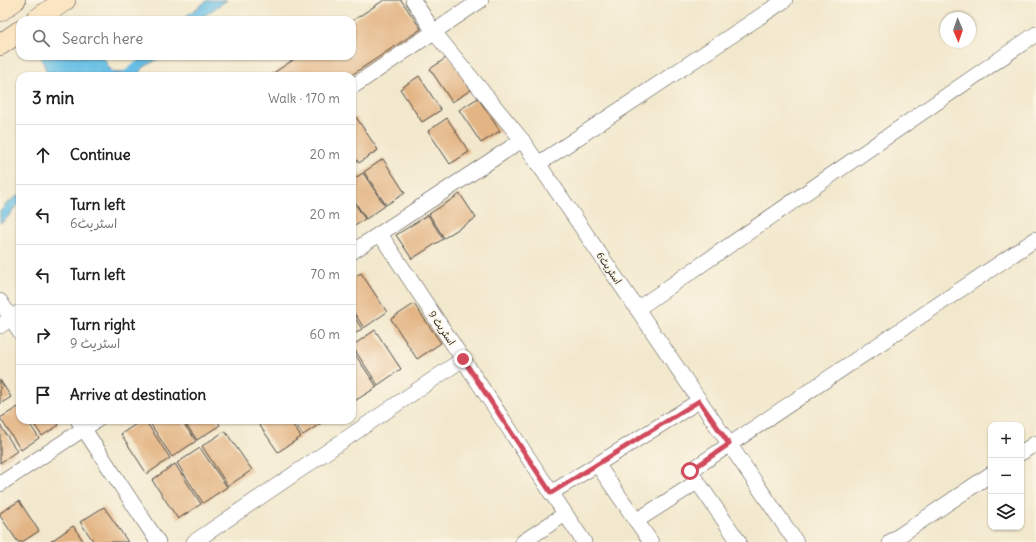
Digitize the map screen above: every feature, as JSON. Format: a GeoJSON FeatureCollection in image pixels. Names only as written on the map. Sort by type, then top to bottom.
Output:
{"type":"FeatureCollection","features":[{"type":"Feature","properties":{"kind":"main road"},"geometry":{"type":"LineString","coordinates":[[0,11],[15,0]]}},
{"type":"Feature","properties":{"kind":"main road"},"geometry":{"type":"LineString","coordinates":[[42,16],[65,0]]}},
{"type":"Feature","properties":{"kind":"main road"},"geometry":{"type":"LineString","coordinates":[[0,45],[16,34]]}},
{"type":"Feature","properties":{"kind":"street","name":"اسٹریٹ6"},"geometry":{"type":"LineString","coordinates":[[413,0],[434,32],[522,140],[796,542]]}},
{"type":"Feature","properties":{"kind":"street"},"geometry":{"type":"LineString","coordinates":[[356,84],[482,0]]}},
{"type":"Feature","properties":{"kind":"street"},"geometry":{"type":"LineString","coordinates":[[538,164],[785,0]]}},
{"type":"Feature","properties":{"kind":"street"},"geometry":{"type":"LineString","coordinates":[[637,309],[1036,34]]}},
{"type":"Feature","properties":{"kind":"street"},"geometry":{"type":"LineString","coordinates":[[356,249],[522,140]]}},
{"type":"Feature","properties":{"kind":"street","name":"اسٹریٹ 9"},"geometry":{"type":"LineString","coordinates":[[380,234],[584,542]]}},
{"type":"Feature","properties":{"kind":"street"},"geometry":{"type":"LineString","coordinates":[[739,542],[690,471],[1036,239]]}},
{"type":"Feature","properties":{"kind":"street"},"geometry":{"type":"LineString","coordinates":[[0,301],[10,319]]}},
{"type":"Feature","properties":{"kind":"street"},"geometry":{"type":"LineString","coordinates":[[194,542],[463,359]]}},
{"type":"Feature","properties":{"kind":"street"},"geometry":{"type":"LineString","coordinates":[[551,493],[699,401]]}},
{"type":"Feature","properties":{"kind":"street"},"geometry":{"type":"LineString","coordinates":[[0,484],[81,424],[158,542]]}},
{"type":"Feature","properties":{"kind":"street"},"geometry":{"type":"LineString","coordinates":[[1024,451],[1036,443]]}},
{"type":"Feature","properties":{"kind":"street"},"geometry":{"type":"LineString","coordinates":[[597,464],[651,542]]}},
{"type":"Feature","properties":{"kind":"street"},"geometry":{"type":"LineString","coordinates":[[890,542],[988,476]]}},
{"type":"Feature","properties":{"kind":"street"},"geometry":{"type":"LineString","coordinates":[[636,521],[697,482]]}},
{"type":"Feature","properties":{"kind":"street"},"geometry":{"type":"LineString","coordinates":[[523,542],[565,514]]}},
{"type":"Feature","properties":{"kind":"water"},"geometry":{"type":"Polygon","coordinates":[[[208,0],[227,0],[204,16],[186,16],[208,0]]]}},
{"type":"Feature","properties":{"kind":"water"},"geometry":{"type":"Polygon","coordinates":[[[42,60],[105,60],[114,72],[47,72],[42,60]]]}},
{"type":"Feature","properties":{"kind":"water"},"geometry":{"type":"Polygon","coordinates":[[[146,60],[156,60],[144,67],[140,72],[123,72],[146,60]]]}},
{"type":"Feature","properties":{"kind":"water"},"geometry":{"type":"Polygon","coordinates":[[[16,197],[16,207],[6,219],[0,223],[0,211],[5,205],[16,197]]]}},
{"type":"Feature","properties":{"kind":"building"},"geometry":{"type":"Polygon","coordinates":[[[384,0],[401,0],[421,29],[356,72],[275,72],[293,60],[356,60],[356,18],[384,0]]]}},
{"type":"Feature","properties":{"kind":"building"},"geometry":{"type":"Polygon","coordinates":[[[449,56],[471,90],[452,102],[430,69],[449,56]]]}},
{"type":"Feature","properties":{"kind":"building"},"geometry":{"type":"Polygon","coordinates":[[[419,76],[441,110],[422,122],[400,89],[419,76]]]}},
{"type":"Feature","properties":{"kind":"building"},"geometry":{"type":"Polygon","coordinates":[[[478,98],[500,131],[481,143],[459,110],[478,98]]]}},
{"type":"Feature","properties":{"kind":"building"},"geometry":{"type":"Polygon","coordinates":[[[356,117],[378,150],[359,163],[356,159],[356,117]]]}},
{"type":"Feature","properties":{"kind":"building"},"geometry":{"type":"Polygon","coordinates":[[[447,118],[469,152],[450,164],[428,131],[447,118]]]}},
{"type":"Feature","properties":{"kind":"building"},"geometry":{"type":"Polygon","coordinates":[[[383,159],[405,193],[386,205],[364,172],[383,159]]]}},
{"type":"Feature","properties":{"kind":"building"},"geometry":{"type":"Polygon","coordinates":[[[363,173],[385,206],[366,219],[356,203],[356,177],[363,173]]]}},
{"type":"Feature","properties":{"kind":"building"},"geometry":{"type":"Polygon","coordinates":[[[460,194],[476,218],[444,238],[429,214],[460,194]]]}},
{"type":"Feature","properties":{"kind":"building"},"geometry":{"type":"Polygon","coordinates":[[[356,205],[365,219],[356,225],[356,205]]]}},
{"type":"Feature","properties":{"kind":"building"},"geometry":{"type":"Polygon","coordinates":[[[428,215],[443,239],[412,259],[396,235],[428,215]]]}},
{"type":"Feature","properties":{"kind":"building"},"geometry":{"type":"Polygon","coordinates":[[[361,273],[387,312],[364,328],[356,316],[356,276],[361,273]]]}},
{"type":"Feature","properties":{"kind":"building"},"geometry":{"type":"Polygon","coordinates":[[[414,304],[441,343],[417,359],[391,319],[414,304]]]}},
{"type":"Feature","properties":{"kind":"building"},"geometry":{"type":"Polygon","coordinates":[[[356,320],[362,329],[356,333],[356,320]]]}},
{"type":"Feature","properties":{"kind":"building"},"geometry":{"type":"Polygon","coordinates":[[[375,330],[401,369],[378,385],[356,352],[356,343],[375,330]]]}},
{"type":"Feature","properties":{"kind":"building"},"geometry":{"type":"Polygon","coordinates":[[[356,356],[377,387],[356,400],[356,356]]]}},
{"type":"Feature","properties":{"kind":"building"},"geometry":{"type":"Polygon","coordinates":[[[0,380],[11,397],[0,404],[0,380]]]}},
{"type":"Feature","properties":{"kind":"building"},"geometry":{"type":"Polygon","coordinates":[[[16,408],[16,424],[30,424],[39,438],[21,450],[0,418],[16,408]]]}},
{"type":"Feature","properties":{"kind":"building"},"geometry":{"type":"Polygon","coordinates":[[[34,424],[58,424],[59,425],[42,436],[34,424]]]}},
{"type":"Feature","properties":{"kind":"building"},"geometry":{"type":"Polygon","coordinates":[[[136,424],[148,424],[170,458],[147,474],[121,434],[136,424]]]}},
{"type":"Feature","properties":{"kind":"building"},"geometry":{"type":"Polygon","coordinates":[[[151,424],[184,424],[196,441],[172,457],[151,424]]]}},
{"type":"Feature","properties":{"kind":"building"},"geometry":{"type":"Polygon","coordinates":[[[186,424],[219,424],[220,425],[197,440],[186,424]]]}},
{"type":"Feature","properties":{"kind":"building"},"geometry":{"type":"Polygon","coordinates":[[[259,424],[293,424],[301,437],[278,452],[259,424]]]}},
{"type":"Feature","properties":{"kind":"building"},"geometry":{"type":"Polygon","coordinates":[[[296,424],[320,424],[303,435],[296,424]]]}},
{"type":"Feature","properties":{"kind":"building"},"geometry":{"type":"Polygon","coordinates":[[[0,425],[17,451],[0,463],[0,425]]]}},
{"type":"Feature","properties":{"kind":"building"},"geometry":{"type":"Polygon","coordinates":[[[225,431],[252,470],[228,486],[202,446],[225,431]]]}},
{"type":"Feature","properties":{"kind":"building"},"geometry":{"type":"Polygon","coordinates":[[[200,448],[227,487],[203,503],[177,463],[200,448]]]}},
{"type":"Feature","properties":{"kind":"building"},"geometry":{"type":"Polygon","coordinates":[[[175,464],[201,504],[178,519],[152,480],[175,464]]]}},
{"type":"Feature","properties":{"kind":"building"},"geometry":{"type":"Polygon","coordinates":[[[19,501],[39,531],[22,542],[18,542],[0,516],[0,513],[19,501]]]}},
{"type":"Feature","properties":{"kind":"building"},"geometry":{"type":"Polygon","coordinates":[[[104,507],[128,542],[94,542],[80,522],[104,507]]]}},
{"type":"Feature","properties":{"kind":"building"},"geometry":{"type":"Polygon","coordinates":[[[73,526],[84,542],[50,542],[73,526]]]}},
{"type":"Feature","properties":{"kind":"waterway"},"geometry":{"type":"LineString","coordinates":[[128,72],[142,60]]}},
{"type":"Feature","properties":{"kind":"route"},"geometry":{"type":"LineString","coordinates":[[463,359],[551,493],[699,401],[729,444],[690,471]]}}]}
